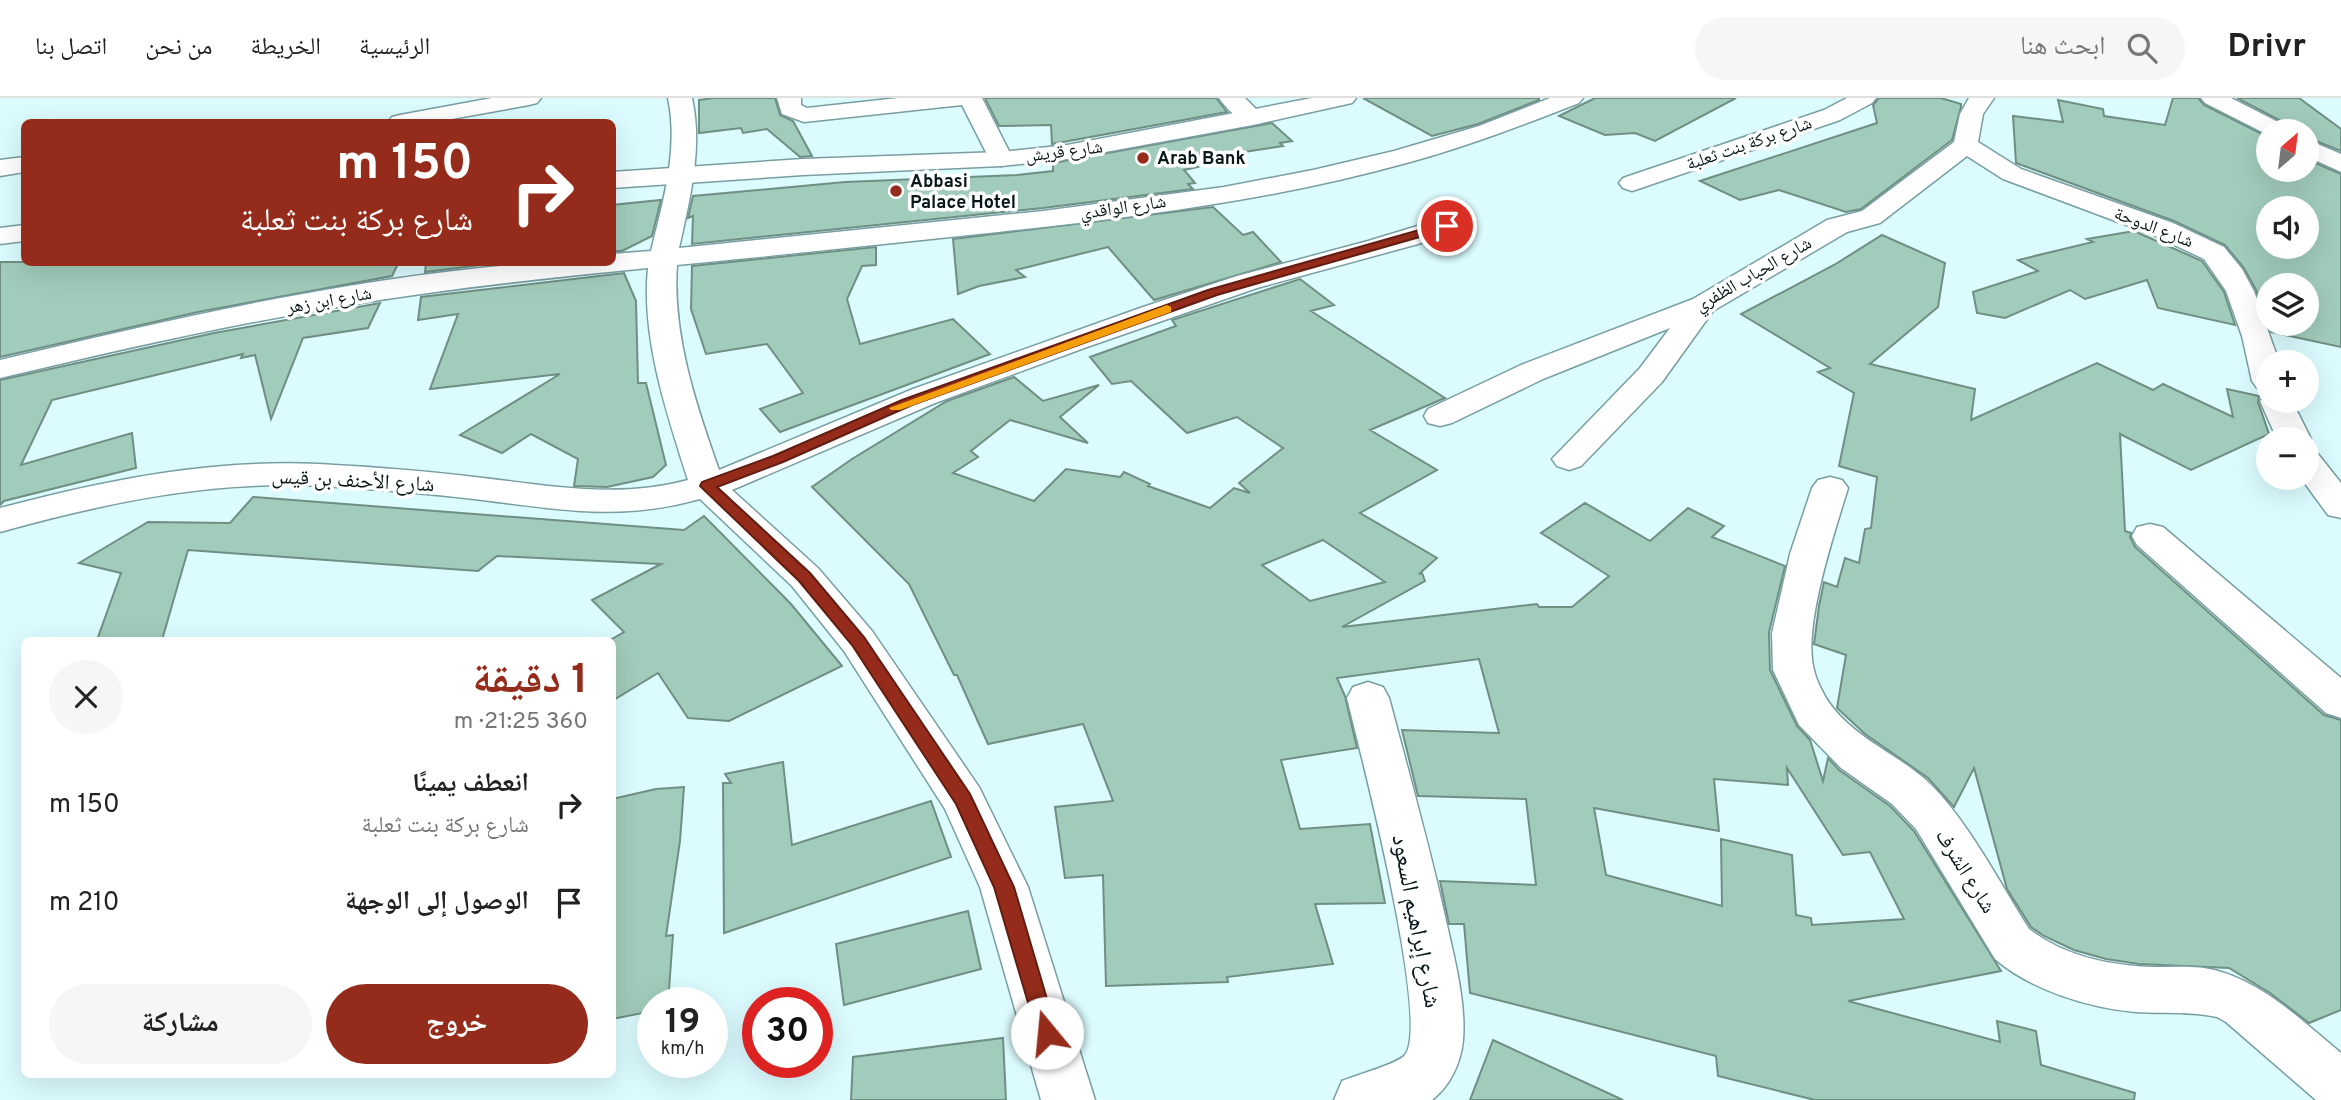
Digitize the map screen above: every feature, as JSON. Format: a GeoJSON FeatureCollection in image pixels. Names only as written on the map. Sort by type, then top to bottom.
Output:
{"type":"FeatureCollection","features":[{"type":"Feature","properties":{"kind":"street"},"geometry":{"type":"LineString","coordinates":[[416,119],[528,98]]}},
{"type":"Feature","properties":{"kind":"street"},"geometry":{"type":"LineString","coordinates":[[680,98],[684,117],[682,174],[663,260],[660,294],[666,343],[678,399],[707,486],[805,577],[858,641],[963,800],[1004,887],[1068,1100]]}},
{"type":"Feature","properties":{"kind":"street"},"geometry":{"type":"LineString","coordinates":[[789,98],[790,108],[804,115],[964,98]]}},
{"type":"Feature","properties":{"kind":"street"},"geometry":{"type":"LineString","coordinates":[[970,98],[1001,159]]}},
{"type":"Feature","properties":{"kind":"street"},"geometry":{"type":"LineString","coordinates":[[1231,98],[1253,118]]}},
{"type":"Feature","properties":{"kind":"street","name":"شارع قريش"},"geometry":{"type":"LineString","coordinates":[[616,180],[682,174],[1001,159],[1125,143],[1344,98]]}},
{"type":"Feature","properties":{"kind":"street","name":"شارع بركة بنت ثعلبة"},"geometry":{"type":"LineString","coordinates":[[1632,183],[1832,115],[1864,98]]}},
{"type":"Feature","properties":{"kind":"street"},"geometry":{"type":"LineString","coordinates":[[1966,145],[1970,117],[1975,104],[1982,98]]}},
{"type":"Feature","properties":{"kind":"street"},"geometry":{"type":"LineString","coordinates":[[2213,98],[2256,120]]}},
{"type":"Feature","properties":{"kind":"street","name":"شارع الواقدي"},"geometry":{"type":"LineString","coordinates":[[663,260],[1109,211],[1302,180],[1428,149],[1554,101]]}},
{"type":"Feature","properties":{"kind":"street","name":"شارع الحباب الظفري"},"geometry":{"type":"LineString","coordinates":[[1440,416],[1532,372],[1703,305],[1837,226],[1871,217],[1966,145]]}},
{"type":"Feature","properties":{"kind":"street","name":"شارع الدوحة"},"geometry":{"type":"LineString","coordinates":[[1966,145],[2012,174],[2163,229],[2214,253],[2232,275],[2240,291],[2260,350]]}},
{"type":"Feature","properties":{"kind":"street"},"geometry":{"type":"LineString","coordinates":[[2319,153],[2341,164]]}},
{"type":"Feature","properties":{"kind":"street"},"geometry":{"type":"LineString","coordinates":[[0,168],[21,165]]}},
{"type":"Feature","properties":{"kind":"street"},"geometry":{"type":"LineString","coordinates":[[707,486],[778,459],[907,402],[1233,286],[1447,226]]}},
{"type":"Feature","properties":{"kind":"street"},"geometry":{"type":"LineString","coordinates":[[0,236],[21,233]]}},
{"type":"Feature","properties":{"kind":"street","name":"شارع ابن زهر"},"geometry":{"type":"LineString","coordinates":[[616,264],[663,260]]}},
{"type":"Feature","properties":{"kind":"street","name":"شارع ابن زهر"},"geometry":{"type":"LineString","coordinates":[[0,369],[168,330],[392,289],[595,266]]}},
{"type":"Feature","properties":{"kind":"street"},"geometry":{"type":"LineString","coordinates":[[1569,459],[1651,375],[1703,305]]}},
{"type":"Feature","properties":{"kind":"street","name":"شارع الأحنف بن قيس"},"geometry":{"type":"LineString","coordinates":[[0,520],[60,503],[151,486],[227,476],[315,475],[615,504],[653,499],[707,486]]}},
{"type":"Feature","properties":{"kind":"street"},"geometry":{"type":"LineString","coordinates":[[2319,478],[2341,507]]}},
{"type":"Feature","properties":{"kind":"street","name":"شارع الشرف"},"geometry":{"type":"LineString","coordinates":[[1830,488],[1809,554],[1792,633],[1793,670],[1814,714],[1856,756],[1908,791],[1932,816],[2012,944],[2021,953],[2077,976],[2135,989],[2213,991],[2230,997],[2244,1005],[2341,1087]]}},
{"type":"Feature","properties":{"kind":"street"},"geometry":{"type":"LineString","coordinates":[[2150,536],[2341,702]]}},
{"type":"Feature","properties":{"kind":"street","name":"شارع إبراهيم السعود"},"geometry":{"type":"LineString","coordinates":[[1361,1100],[1417,1081],[1432,1063],[1437,1041],[1435,997],[1415,889],[1368,698]]}},
{"type":"Feature","properties":{"kind":"building"},"geometry":{"type":"Polygon","coordinates":[[[775,98],[780,115],[793,121],[812,156],[800,157],[767,129],[743,133],[741,128],[699,133],[699,100],[775,98]]]}},
{"type":"Feature","properties":{"kind":"building"},"geometry":{"type":"Polygon","coordinates":[[[985,98],[1216,98],[1227,112],[1052,144],[1051,125],[999,126],[985,98]]]}},
{"type":"Feature","properties":{"kind":"building"},"geometry":{"type":"Polygon","coordinates":[[[1363,98],[1539,100],[1478,124],[1432,136],[1363,98]]]}},
{"type":"Feature","properties":{"kind":"building"},"geometry":{"type":"Polygon","coordinates":[[[1595,98],[1736,98],[1655,141],[1635,133],[1605,135],[1559,116],[1595,98]]]}},
{"type":"Feature","properties":{"kind":"building"},"geometry":{"type":"Polygon","coordinates":[[[1879,98],[1941,98],[1961,104],[1961,107],[1952,140],[1861,209],[1846,212],[1779,190],[1740,200],[1700,181],[1877,123],[1873,105],[1879,98]]]}},
{"type":"Feature","properties":{"kind":"building"},"geometry":{"type":"Polygon","coordinates":[[[2173,98],[2198,98],[2204,105],[2256,131],[2256,182],[2319,182],[2319,165],[2341,174],[2341,347],[2290,336],[2319,336],[2319,273],[2256,273],[2256,290],[2244,268],[2225,245],[2174,221],[2016,163],[2013,116],[2063,122],[2058,100],[2103,109],[2104,116],[2165,125],[2173,98]]]}},
{"type":"Feature","properties":{"kind":"building"},"geometry":{"type":"Polygon","coordinates":[[[2237,98],[2299,98],[2341,129],[2341,151],[2319,142],[2319,119],[2277,119],[2237,98]]]}},
{"type":"Feature","properties":{"kind":"building"},"geometry":{"type":"Polygon","coordinates":[[[1272,123],[1292,141],[1280,143],[1283,146],[1191,160],[1198,167],[1184,170],[1195,183],[1188,184],[1193,189],[1043,208],[692,244],[693,216],[688,218],[693,196],[845,182],[1053,171],[1053,163],[1272,123]]]}},
{"type":"Feature","properties":{"kind":"building"},"geometry":{"type":"Polygon","coordinates":[[[661,200],[652,236],[622,251],[616,251],[616,205],[661,200]]]}},
{"type":"Feature","properties":{"kind":"building"},"geometry":{"type":"Polygon","coordinates":[[[1213,207],[1243,235],[1253,232],[1281,262],[1154,300],[1108,247],[1016,270],[1025,277],[979,286],[958,294],[953,239],[1213,207]]]}},
{"type":"Feature","properties":{"kind":"building"},"geometry":{"type":"Polygon","coordinates":[[[2134,231],[2202,261],[2224,292],[2235,325],[2158,308],[2147,280],[2085,299],[2070,290],[2005,318],[1977,313],[1973,292],[2038,271],[2018,260],[2093,242],[2087,239],[2134,231]]]}},
{"type":"Feature","properties":{"kind":"building"},"geometry":{"type":"Polygon","coordinates":[[[1882,235],[1945,263],[1938,307],[1870,364],[1975,389],[1971,420],[2097,363],[2153,390],[2163,384],[2233,417],[2227,389],[2256,395],[2256,413],[2262,413],[2267,427],[2256,427],[2256,440],[2191,470],[2120,434],[2125,531],[2131,533],[2135,547],[2324,715],[2341,720],[2341,1010],[2309,1023],[2270,993],[2229,968],[2139,964],[2106,959],[2074,950],[2044,936],[2031,927],[2007,889],[1974,768],[1954,807],[1928,778],[1865,734],[1837,708],[1846,655],[1814,644],[1819,606],[1824,582],[1837,587],[1845,558],[1859,563],[1865,529],[1871,528],[1877,477],[1839,466],[1854,393],[1818,372],[1830,368],[1741,314],[1834,265],[1882,235]]]}},
{"type":"Feature","properties":{"kind":"building"},"geometry":{"type":"Polygon","coordinates":[[[876,247],[876,265],[862,266],[847,299],[860,344],[953,319],[990,354],[780,432],[760,409],[803,393],[767,344],[706,354],[691,309],[692,266],[876,247]]]}},
{"type":"Feature","properties":{"kind":"building"},"geometry":{"type":"Polygon","coordinates":[[[0,262],[21,262],[21,266],[397,266],[392,276],[198,312],[0,357],[0,262]]]}},
{"type":"Feature","properties":{"kind":"building"},"geometry":{"type":"Polygon","coordinates":[[[426,266],[472,266],[425,272],[426,266]]]}},
{"type":"Feature","properties":{"kind":"building"},"geometry":{"type":"Polygon","coordinates":[[[624,273],[636,301],[638,383],[646,383],[666,465],[653,477],[607,487],[574,486],[578,459],[531,434],[502,453],[460,435],[560,374],[430,389],[458,314],[418,320],[421,297],[624,273]]]}},
{"type":"Feature","properties":{"kind":"building"},"geometry":{"type":"Polygon","coordinates":[[[1300,279],[1334,305],[1311,311],[1445,398],[1370,430],[1437,470],[1360,513],[1437,558],[1419,574],[1422,573],[1425,581],[1342,627],[1537,604],[1539,607],[1572,607],[1609,576],[1541,533],[1585,503],[1650,541],[1688,508],[1724,526],[1712,537],[1785,566],[1769,632],[1770,670],[1797,726],[1810,740],[1823,781],[1828,758],[1839,770],[1890,806],[1914,831],[2001,971],[1848,1001],[2000,1042],[1997,1021],[2036,1031],[2041,1065],[2135,1093],[2134,1100],[1815,1100],[1718,1076],[1716,1056],[1470,993],[1464,924],[1449,924],[1440,881],[1536,885],[1526,799],[1418,796],[1402,730],[1499,733],[1479,659],[1337,678],[1345,696],[1357,748],[1281,760],[1300,829],[1370,824],[1385,903],[1315,904],[1333,964],[1227,977],[1228,982],[1106,986],[1103,875],[1065,878],[1055,807],[1113,801],[1083,724],[988,744],[957,675],[954,675],[909,584],[812,487],[852,459],[947,401],[1014,377],[1043,401],[1099,385],[1060,417],[1088,443],[1010,420],[971,451],[978,457],[953,473],[1034,501],[1066,469],[1120,477],[1124,472],[1150,484],[1148,486],[1210,508],[1234,488],[1250,493],[1239,483],[1283,448],[1237,417],[1187,433],[1131,381],[1112,384],[1090,357],[1176,326],[1172,320],[1300,279]],[[1323,540],[1262,565],[1310,601],[1385,582],[1323,540]],[[1787,768],[1788,785],[1714,779],[1719,831],[1594,808],[1606,875],[1722,906],[1721,839],[1792,855],[1796,915],[1811,918],[1812,925],[1904,919],[1870,852],[1843,855],[1787,768]]]}},
{"type":"Feature","properties":{"kind":"building"},"geometry":{"type":"Polygon","coordinates":[[[380,303],[368,328],[303,338],[271,419],[255,355],[241,358],[243,354],[52,400],[21,465],[132,433],[136,468],[4,501],[0,505],[0,380],[214,333],[380,303]]]}},
{"type":"Feature","properties":{"kind":"building"},"geometry":{"type":"Polygon","coordinates":[[[253,497],[684,530],[704,516],[791,604],[842,666],[729,721],[688,718],[658,673],[616,699],[615,637],[624,632],[592,600],[661,564],[497,556],[478,571],[188,550],[163,637],[98,637],[121,573],[79,563],[148,522],[230,523],[253,497]]]}},
{"type":"Feature","properties":{"kind":"building"},"geometry":{"type":"Polygon","coordinates":[[[783,762],[792,845],[931,801],[951,857],[724,933],[723,783],[731,783],[725,774],[783,762]]]}},
{"type":"Feature","properties":{"kind":"building"},"geometry":{"type":"Polygon","coordinates":[[[684,787],[680,841],[666,936],[673,935],[669,987],[637,987],[637,1014],[616,1018],[616,798],[656,789],[684,787]]]}},
{"type":"Feature","properties":{"kind":"building"},"geometry":{"type":"Polygon","coordinates":[[[968,911],[981,969],[844,1005],[836,944],[968,911]]]}},
{"type":"Feature","properties":{"kind":"building"},"geometry":{"type":"Polygon","coordinates":[[[1003,1038],[1006,1100],[851,1100],[853,1057],[1003,1038]]]}},
{"type":"Feature","properties":{"kind":"building"},"geometry":{"type":"Polygon","coordinates":[[[1493,1040],[1623,1100],[1470,1100],[1493,1040]]]}},
{"type":"Feature","properties":{"kind":"slow traffic"},"geometry":{"type":"LineString","coordinates":[[896,408],[1167,309]]}},
{"type":"Feature","properties":{"kind":"place","name":"Arab Bank"},"geometry":{"type":"Point","coordinates":[1143,158]}},
{"type":"Feature","properties":{"kind":"place","name":"Abbasi Palace Hotel"},"geometry":{"type":"Point","coordinates":[896,191]}},
{"type":"Feature","properties":{"kind":"route"},"geometry":{"type":"LineString","coordinates":[[1047,1033],[1004,887],[963,800],[858,641],[805,577],[707,486],[778,459],[907,402],[1212,293],[1447,226]]}}]}
